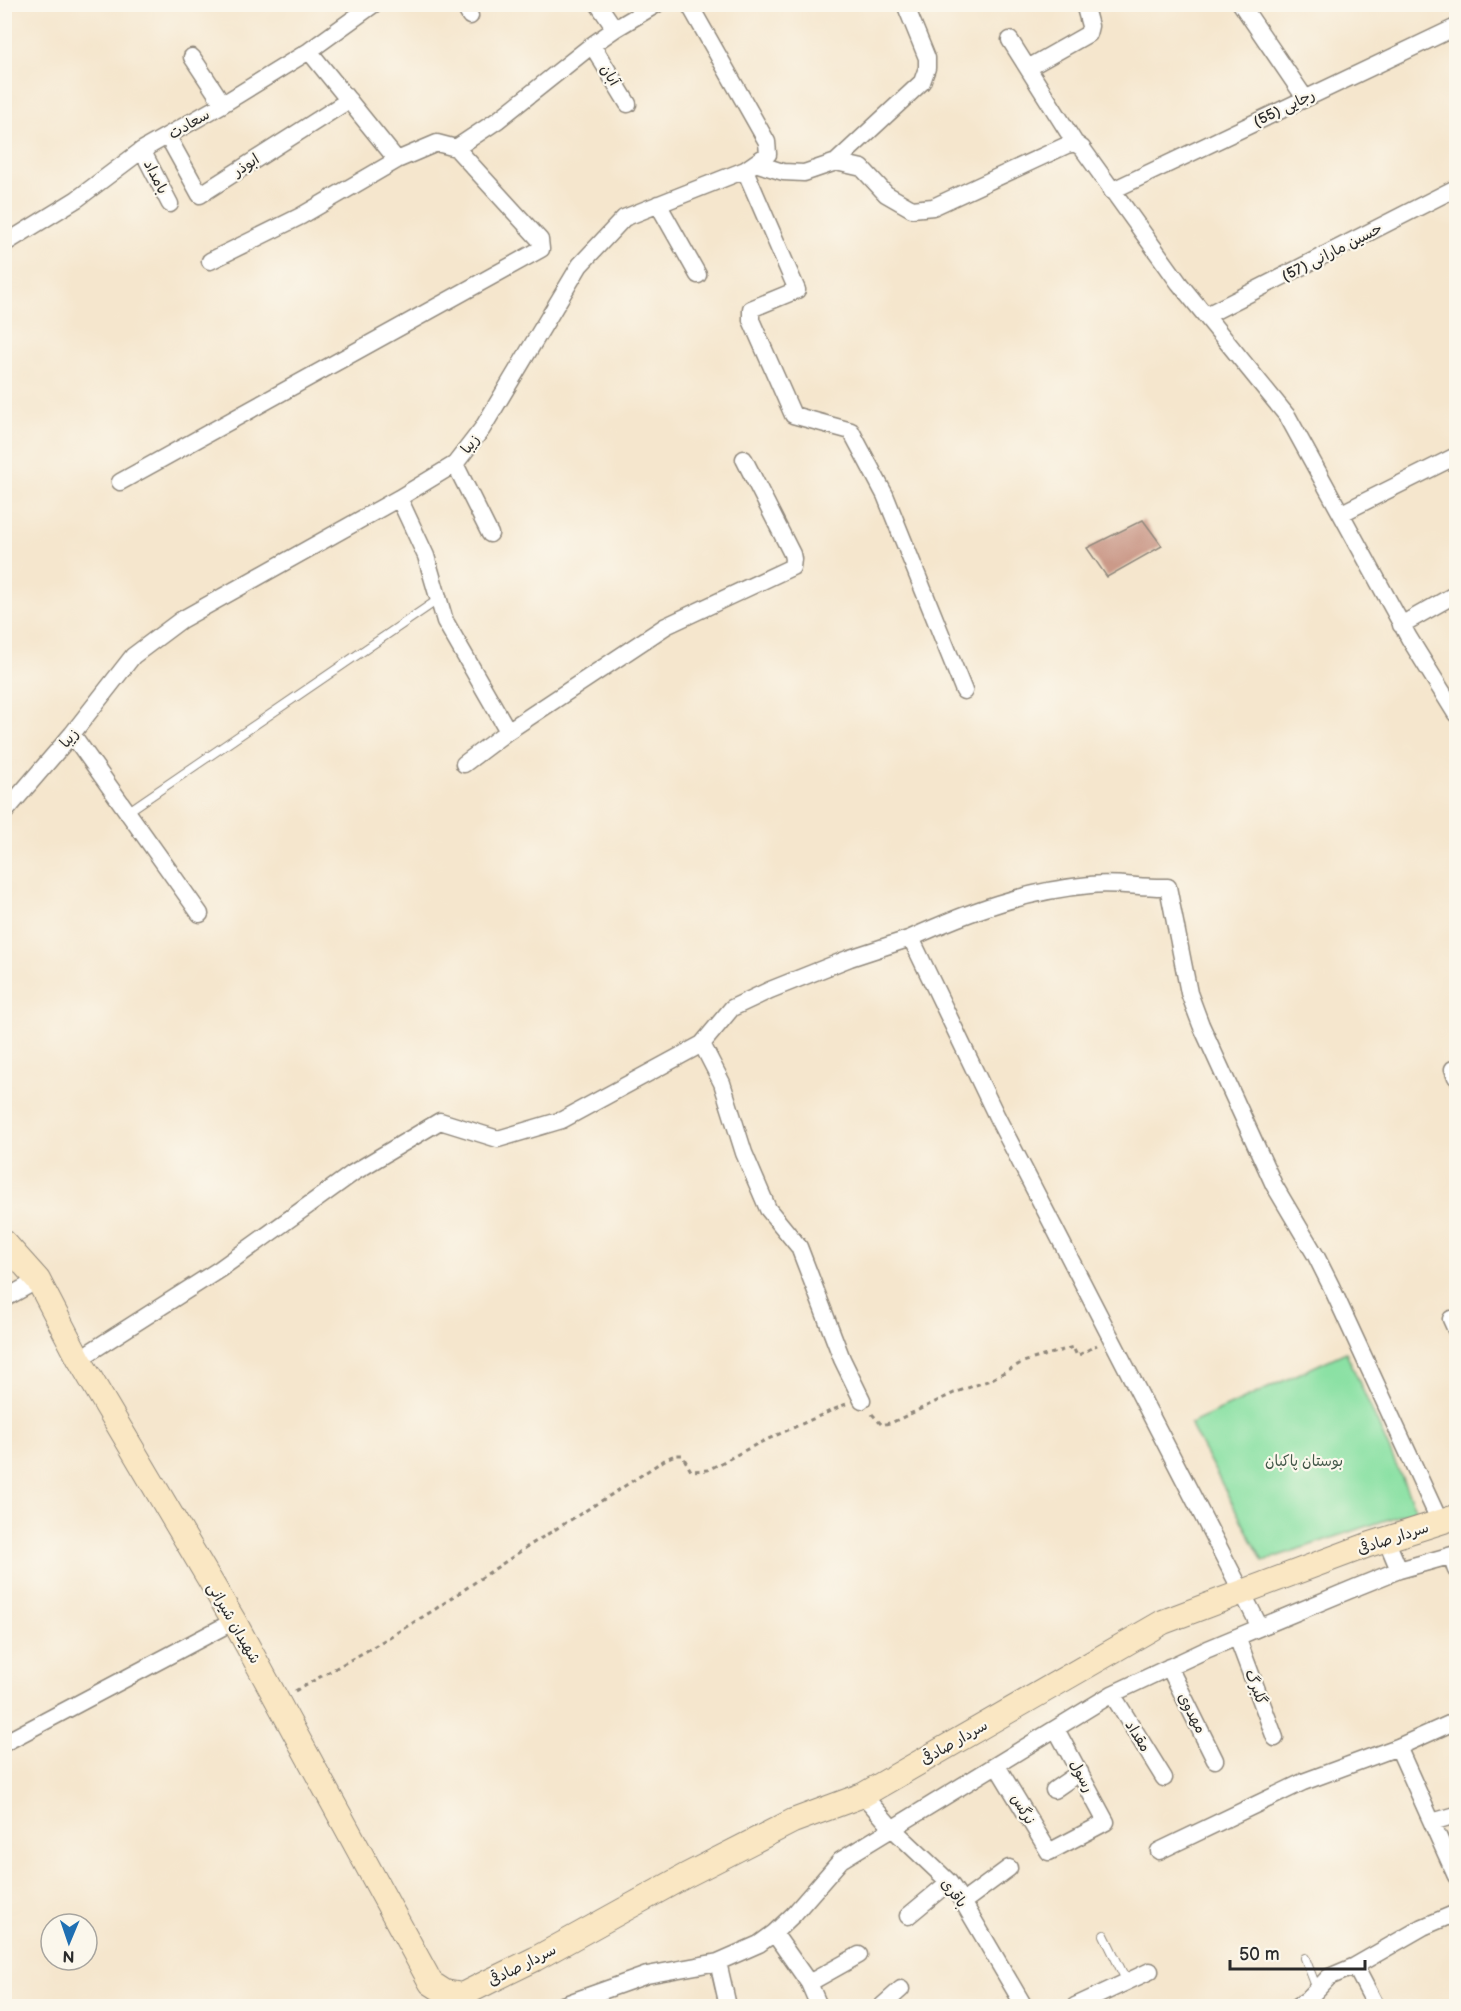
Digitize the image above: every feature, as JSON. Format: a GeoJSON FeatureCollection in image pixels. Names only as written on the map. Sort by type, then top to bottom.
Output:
{"type":"FeatureCollection","features":[{"type":"Feature","properties":{"kind":"street","name":"سعادت"},"geometry":{"type":"LineString","coordinates":[[6,241],[77,199],[142,150],[168,137],[309,51],[374,4]]}},
{"type":"Feature","properties":{"kind":"street"},"geometry":{"type":"LineString","coordinates":[[598,4],[615,29]]}},
{"type":"Feature","properties":{"kind":"street"},"geometry":{"type":"LineString","coordinates":[[456,148],[498,120],[592,45],[657,4]]}},
{"type":"Feature","properties":{"kind":"street"},"geometry":{"type":"LineString","coordinates":[[689,4],[767,142],[768,154],[750,166]]}},
{"type":"Feature","properties":{"kind":"street"},"geometry":{"type":"LineString","coordinates":[[750,166],[804,173],[836,162],[922,82],[927,58],[905,4]]}},
{"type":"Feature","properties":{"kind":"street"},"geometry":{"type":"LineString","coordinates":[[1028,68],[1088,34],[1090,26],[1084,4]]}},
{"type":"Feature","properties":{"kind":"street"},"geometry":{"type":"LineString","coordinates":[[1242,4],[1305,98]]}},
{"type":"Feature","properties":{"kind":"street","name":"رجایی (55)"},"geometry":{"type":"LineString","coordinates":[[1111,191],[1456,27]]}},
{"type":"Feature","properties":{"kind":"street"},"geometry":{"type":"LineString","coordinates":[[1010,40],[1075,143],[1082,148],[1179,283],[1288,417],[1401,624],[1456,714]]}},
{"type":"Feature","properties":{"kind":"street","name":"آبان"},"geometry":{"type":"LineString","coordinates":[[592,45],[628,104]]}},
{"type":"Feature","properties":{"kind":"street"},"geometry":{"type":"LineString","coordinates":[[309,51],[397,160]]}},
{"type":"Feature","properties":{"kind":"street"},"geometry":{"type":"LineString","coordinates":[[192,57],[223,104]]}},
{"type":"Feature","properties":{"kind":"street","name":"ابوذر"},"geometry":{"type":"LineString","coordinates":[[168,137],[200,195],[349,100]]}},
{"type":"Feature","properties":{"kind":"street"},"geometry":{"type":"LineString","coordinates":[[120,482],[541,249],[540,240],[456,148],[437,143],[397,160],[301,216],[210,261]]}},
{"type":"Feature","properties":{"kind":"street"},"geometry":{"type":"LineString","coordinates":[[836,162],[862,168],[886,194],[912,209],[933,207],[1075,143]]}},
{"type":"Feature","properties":{"kind":"street","name":"بامداد"},"geometry":{"type":"LineString","coordinates":[[142,150],[170,204]]}},
{"type":"Feature","properties":{"kind":"street"},"geometry":{"type":"LineString","coordinates":[[750,166],[797,290],[751,309],[751,320],[793,415],[852,431],[885,495],[964,691]]}},
{"type":"Feature","properties":{"kind":"street","name":"زیبا"},"geometry":{"type":"LineString","coordinates":[[4,813],[72,735],[133,656],[181,620],[399,498],[455,464],[482,429],[580,265],[624,218],[750,166]]}},
{"type":"Feature","properties":{"kind":"street","name":"حسین مارانی (57)"},"geometry":{"type":"LineString","coordinates":[[1207,315],[1456,188]]}},
{"type":"Feature","properties":{"kind":"street"},"geometry":{"type":"LineString","coordinates":[[658,204],[698,275]]}},
{"type":"Feature","properties":{"kind":"street"},"geometry":{"type":"LineString","coordinates":[[1342,513],[1456,456]]}},
{"type":"Feature","properties":{"kind":"street"},"geometry":{"type":"LineString","coordinates":[[464,764],[508,731],[666,626],[792,567],[794,560],[792,554],[744,459]]}},
{"type":"Feature","properties":{"kind":"street"},"geometry":{"type":"LineString","coordinates":[[455,464],[490,534]]}},
{"type":"Feature","properties":{"kind":"street"},"geometry":{"type":"LineString","coordinates":[[399,498],[426,556],[445,621],[508,731]]}},
{"type":"Feature","properties":{"kind":"street"},"geometry":{"type":"LineString","coordinates":[[1401,624],[1456,594]]}},
{"type":"Feature","properties":{"kind":"street"},"geometry":{"type":"LineString","coordinates":[[72,735],[200,914]]}},
{"type":"Feature","properties":{"kind":"street"},"geometry":{"type":"LineString","coordinates":[[79,1359],[220,1269],[353,1173],[440,1121],[498,1139],[562,1120],[702,1044],[732,1008],[850,958],[911,938],[956,917],[1026,894],[1092,884],[1147,888],[1168,887],[1189,993],[1201,1025],[1274,1185],[1316,1256],[1448,1520]]}},
{"type":"Feature","properties":{"kind":"street"},"geometry":{"type":"LineString","coordinates":[[911,938],[997,1117],[1260,1627]]}},
{"type":"Feature","properties":{"kind":"street"},"geometry":{"type":"LineString","coordinates":[[702,1044],[722,1083],[744,1153],[768,1209],[799,1247],[842,1359],[862,1400]]}},
{"type":"Feature","properties":{"kind":"street","name":"شهیدان شیرانی"},"geometry":{"type":"LineString","coordinates":[[4,1242],[38,1281],[79,1359],[234,1621],[431,1983],[461,2001]]}},
{"type":"Feature","properties":{"kind":"street"},"geometry":{"type":"LineString","coordinates":[[4,1299],[38,1281]]}},
{"type":"Feature","properties":{"kind":"street","name":"سردار صادقی"},"geometry":{"type":"LineString","coordinates":[[461,2001],[685,1876],[793,1821],[863,1795],[1163,1622],[1386,1539],[1448,1520]]}},
{"type":"Feature","properties":{"kind":"street"},"geometry":{"type":"LineString","coordinates":[[1386,1539],[1399,1570]]}},
{"type":"Feature","properties":{"kind":"street"},"geometry":{"type":"LineString","coordinates":[[560,2007],[583,2003],[647,1975],[718,1962],[759,1944],[794,1914],[841,1860],[1112,1694],[1260,1627],[1399,1570],[1455,1560]]}},
{"type":"Feature","properties":{"kind":"street"},"geometry":{"type":"LineString","coordinates":[[4,1743],[234,1621]]}},
{"type":"Feature","properties":{"kind":"street","name":"گلبرگ"},"geometry":{"type":"LineString","coordinates":[[1237,1637],[1275,1738]]}},
{"type":"Feature","properties":{"kind":"street","name":"مهدوی"},"geometry":{"type":"LineString","coordinates":[[1168,1667],[1215,1760]]}},
{"type":"Feature","properties":{"kind":"street","name":"مقداد"},"geometry":{"type":"LineString","coordinates":[[1112,1694],[1164,1778]]}},
{"type":"Feature","properties":{"kind":"street"},"geometry":{"type":"LineString","coordinates":[[1159,1851],[1303,1782],[1398,1747],[1456,1720]]}},
{"type":"Feature","properties":{"kind":"street","name":"رسول"},"geometry":{"type":"LineString","coordinates":[[1056,1729],[1106,1822]]}},
{"type":"Feature","properties":{"kind":"street"},"geometry":{"type":"LineString","coordinates":[[1398,1747],[1456,1876]]}},
{"type":"Feature","properties":{"kind":"street","name":"نرگس"},"geometry":{"type":"LineString","coordinates":[[997,1766],[1049,1852],[1106,1822]]}},
{"type":"Feature","properties":{"kind":"street"},"geometry":{"type":"LineString","coordinates":[[1054,1790],[1080,1772]]}},
{"type":"Feature","properties":{"kind":"street","name":"باقری"},"geometry":{"type":"LineString","coordinates":[[863,1795],[892,1828],[948,1882],[963,1902],[1020,2005]]}},
{"type":"Feature","properties":{"kind":"street"},"geometry":{"type":"LineString","coordinates":[[1432,1822],[1456,1815]]}},
{"type":"Feature","properties":{"kind":"street"},"geometry":{"type":"LineString","coordinates":[[963,1902],[1010,1868]]}},
{"type":"Feature","properties":{"kind":"street"},"geometry":{"type":"LineString","coordinates":[[908,1916],[948,1882]]}},
{"type":"Feature","properties":{"kind":"street"},"geometry":{"type":"LineString","coordinates":[[1298,2007],[1329,1977],[1355,1966],[1423,1927],[1456,1913]]}},
{"type":"Feature","properties":{"kind":"street"},"geometry":{"type":"LineString","coordinates":[[774,1933],[809,1983],[819,2007]]}},
{"type":"Feature","properties":{"kind":"street"},"geometry":{"type":"LineString","coordinates":[[809,1983],[859,1955]]}},
{"type":"Feature","properties":{"kind":"street"},"geometry":{"type":"LineString","coordinates":[[718,1962],[728,2007]]}},
{"type":"Feature","properties":{"kind":"street"},"geometry":{"type":"LineString","coordinates":[[1355,1966],[1376,2007]]}},
{"type":"Feature","properties":{"kind":"street"},"geometry":{"type":"LineString","coordinates":[[1075,2007],[1150,1971]]}},
{"type":"Feature","properties":{"kind":"street"},"geometry":{"type":"LineString","coordinates":[[882,2007],[901,1989]]}},
{"type":"Feature","properties":{"kind":"lane"},"geometry":{"type":"LineString","coordinates":[[126,813],[439,598]]}},
{"type":"Feature","properties":{"kind":"lane"},"geometry":{"type":"LineString","coordinates":[[1104,1935],[1127,1982]]}},
{"type":"Feature","properties":{"kind":"lane"},"geometry":{"type":"LineString","coordinates":[[1305,1958],[1317,1990]]}},
{"type":"Feature","properties":{"kind":"path"},"geometry":{"type":"LineString","coordinates":[[277,1700],[368,1650],[675,1455],[682,1455],[691,1471],[708,1470],[784,1431],[847,1404],[862,1400],[882,1425],[954,1393],[990,1380],[1023,1362],[1073,1347],[1077,1356],[1110,1337]]}},
{"type":"Feature","properties":{"kind":"green space","name":"بوستان پاکبان"},"geometry":{"type":"Polygon","coordinates":[[[1346,1352],[1416,1510],[1263,1561],[1190,1424],[1346,1352]]]}},
{"type":"Feature","properties":{"kind":"building"},"geometry":{"type":"Polygon","coordinates":[[[1143,520],[1162,546],[1107,577],[1087,548],[1143,520]]]}}]}
